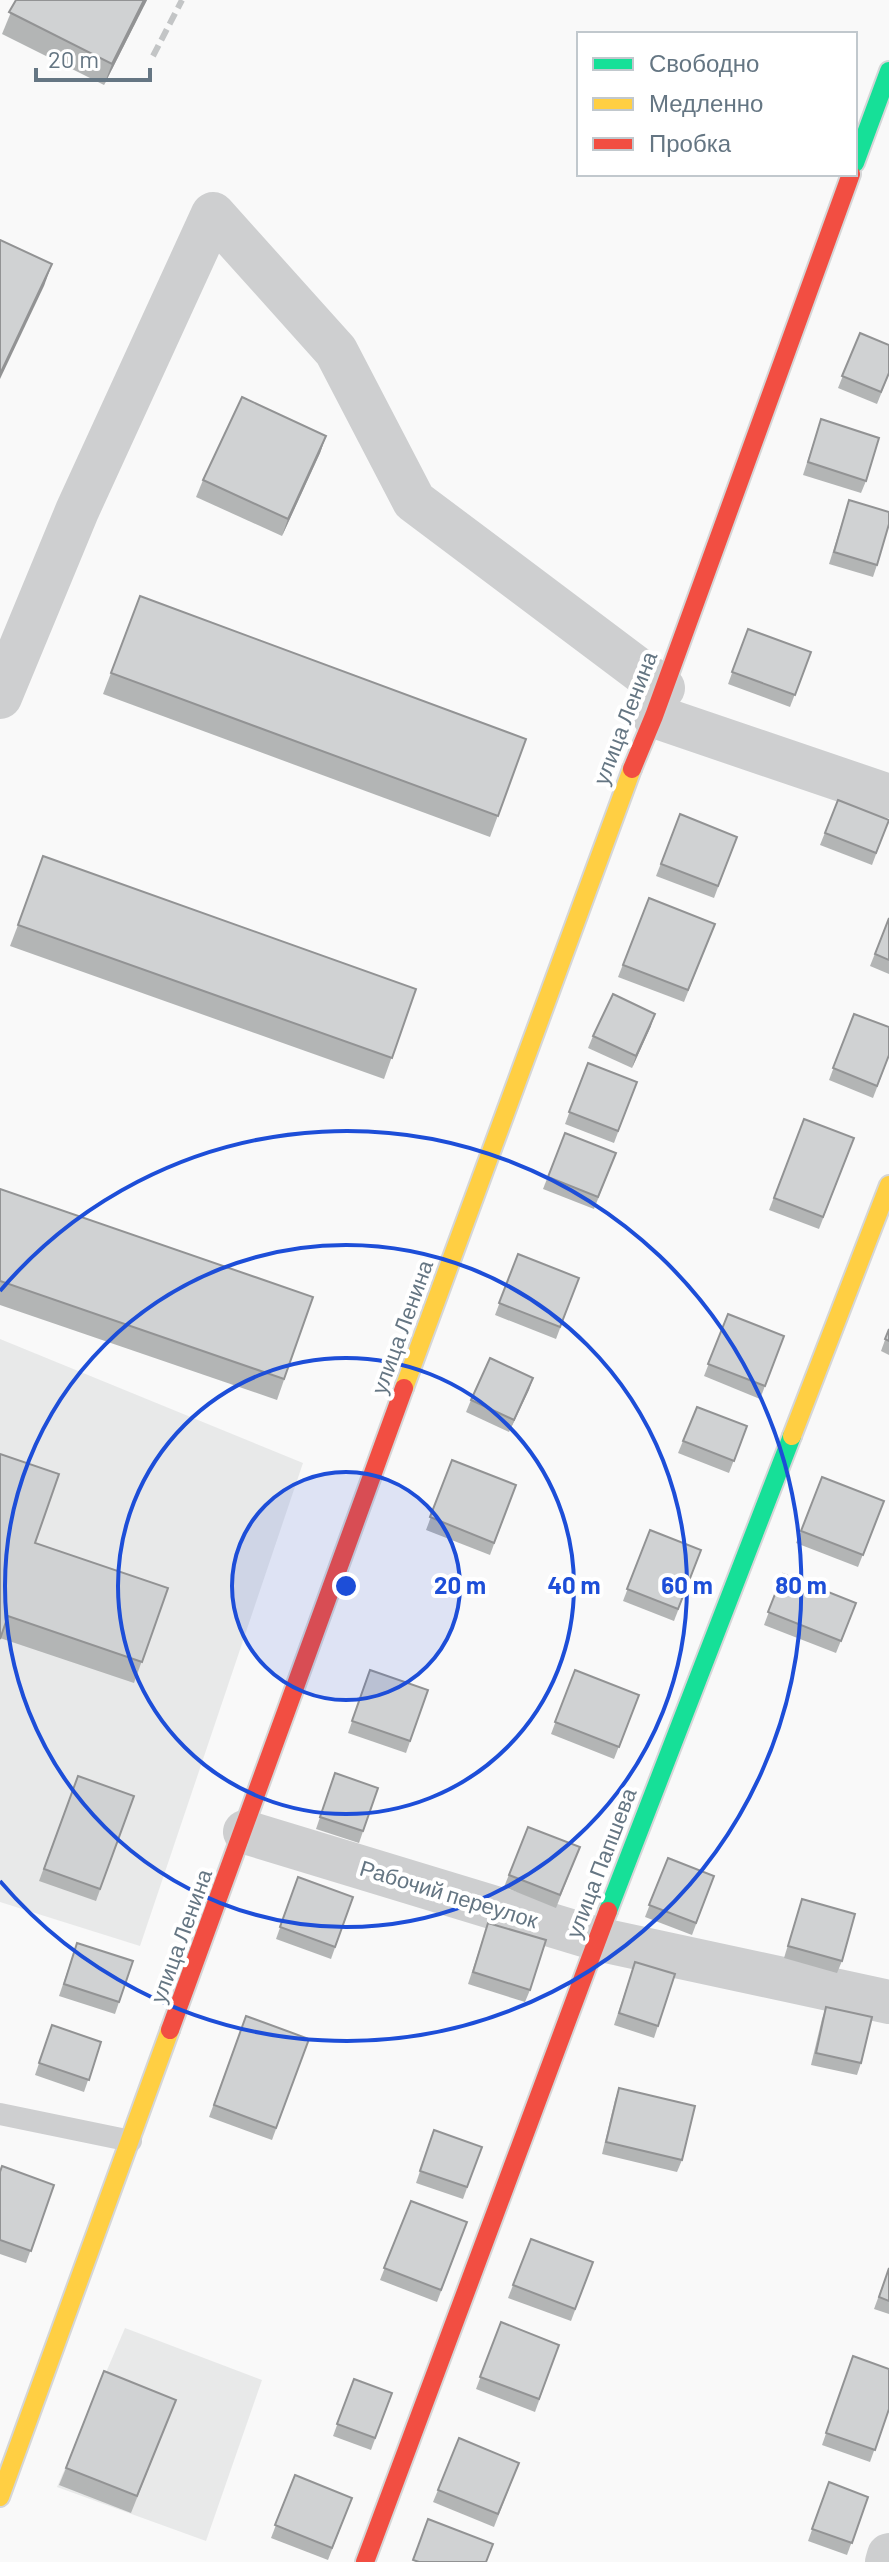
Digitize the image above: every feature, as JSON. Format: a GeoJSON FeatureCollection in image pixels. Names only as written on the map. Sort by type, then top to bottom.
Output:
{"type":"FeatureCollection","features":[{"type":"Feature","properties":{"kind":"main road"},"geometry":{"type":"LineString","coordinates":[[857,158],[889,71]]}},
{"type":"Feature","properties":{"kind":"main road","name":"улица Ленина"},"geometry":{"type":"LineString","coordinates":[[0,2497],[614,813],[659,702],[850,176]]}},
{"type":"Feature","properties":{"kind":"main road","name":"улица Папшева"},"geometry":{"type":"LineString","coordinates":[[365,2562],[597,1939],[889,1185]]}},
{"type":"Feature","properties":{"kind":"street"},"geometry":{"type":"LineString","coordinates":[[0,697],[77,511],[213,214],[336,351],[414,501],[659,702],[889,796]]}},
{"type":"Feature","properties":{"kind":"street","name":"Рабочий переулок"},"geometry":{"type":"LineString","coordinates":[[245,1832],[597,1939],[889,2002]]}},
{"type":"Feature","properties":{"kind":"street"},"geometry":{"type":"LineString","coordinates":[[887,2562],[889,2555]]}},
{"type":"Feature","properties":{"kind":"lane"},"geometry":{"type":"LineString","coordinates":[[0,2114],[131,2141]]}},
{"type":"Feature","properties":{"kind":"shaded area"},"geometry":{"type":"Polygon","coordinates":[[[0,1339],[303,1463],[140,1946],[0,1902],[0,1339]]]}},
{"type":"Feature","properties":{"kind":"shaded area"},"geometry":{"type":"Polygon","coordinates":[[[125,2328],[262,2380],[206,2541],[57,2487],[125,2328]]]}},
{"type":"Feature","properties":{"kind":"building"},"geometry":{"type":"Polygon","coordinates":[[[16,0],[144,0],[112,64],[9,12],[16,0]]]}},
{"type":"Feature","properties":{"kind":"building"},"geometry":{"type":"Polygon","coordinates":[[[0,240],[52,264],[0,374],[0,240]]]}},
{"type":"Feature","properties":{"kind":"building"},"geometry":{"type":"Polygon","coordinates":[[[860,333],[889,345],[889,373],[881,392],[842,376],[860,333]]]}},
{"type":"Feature","properties":{"kind":"building"},"geometry":{"type":"Polygon","coordinates":[[[242,397],[326,436],[288,519],[203,480],[242,397]]]}},
{"type":"Feature","properties":{"kind":"building"},"geometry":{"type":"Polygon","coordinates":[[[821,419],[879,438],[866,481],[808,462],[821,419]]]}},
{"type":"Feature","properties":{"kind":"building"},"geometry":{"type":"Polygon","coordinates":[[[849,500],[889,512],[889,524],[877,565],[834,552],[849,500]]]}},
{"type":"Feature","properties":{"kind":"building"},"geometry":{"type":"Polygon","coordinates":[[[140,596],[526,739],[498,816],[111,673],[140,596]]]}},
{"type":"Feature","properties":{"kind":"building"},"geometry":{"type":"Polygon","coordinates":[[[748,629],[811,652],[795,695],[732,672],[748,629]]]}},
{"type":"Feature","properties":{"kind":"building"},"geometry":{"type":"Polygon","coordinates":[[[838,800],[889,820],[876,853],[825,833],[838,800]]]}},
{"type":"Feature","properties":{"kind":"building"},"geometry":{"type":"Polygon","coordinates":[[[680,814],[737,837],[718,886],[661,864],[680,814]]]}},
{"type":"Feature","properties":{"kind":"building"},"geometry":{"type":"Polygon","coordinates":[[[43,856],[416,989],[392,1058],[18,925],[43,856]]]}},
{"type":"Feature","properties":{"kind":"building"},"geometry":{"type":"Polygon","coordinates":[[[649,898],[715,924],[688,990],[623,965],[649,898]]]}},
{"type":"Feature","properties":{"kind":"building"},"geometry":{"type":"Polygon","coordinates":[[[889,918],[889,960],[875,954],[889,918]]]}},
{"type":"Feature","properties":{"kind":"building"},"geometry":{"type":"Polygon","coordinates":[[[613,994],[655,1014],[636,1056],[593,1036],[613,994]]]}},
{"type":"Feature","properties":{"kind":"building"},"geometry":{"type":"Polygon","coordinates":[[[854,1014],[889,1027],[889,1055],[877,1086],[833,1068],[854,1014]]]}},
{"type":"Feature","properties":{"kind":"building"},"geometry":{"type":"Polygon","coordinates":[[[588,1063],[637,1082],[618,1131],[569,1112],[588,1063]]]}},
{"type":"Feature","properties":{"kind":"building"},"geometry":{"type":"Polygon","coordinates":[[[804,1119],[854,1138],[823,1217],[774,1198],[804,1119]]]}},
{"type":"Feature","properties":{"kind":"building"},"geometry":{"type":"Polygon","coordinates":[[[565,1133],[616,1153],[598,1197],[548,1177],[565,1133]]]}},
{"type":"Feature","properties":{"kind":"building"},"geometry":{"type":"Polygon","coordinates":[[[0,1189],[313,1297],[284,1379],[0,1281],[0,1189]]]}},
{"type":"Feature","properties":{"kind":"building"},"geometry":{"type":"Polygon","coordinates":[[[518,1254],[579,1278],[560,1327],[499,1303],[518,1254]]]}},
{"type":"Feature","properties":{"kind":"building"},"geometry":{"type":"Polygon","coordinates":[[[728,1314],[784,1336],[765,1386],[708,1364],[728,1314]]]}},
{"type":"Feature","properties":{"kind":"building"},"geometry":{"type":"Polygon","coordinates":[[[490,1358],[533,1378],[514,1420],[471,1400],[490,1358]]]}},
{"type":"Feature","properties":{"kind":"building"},"geometry":{"type":"Polygon","coordinates":[[[697,1407],[747,1426],[734,1461],[683,1441],[697,1407]]]}},
{"type":"Feature","properties":{"kind":"building"},"geometry":{"type":"Polygon","coordinates":[[[0,1454],[59,1474],[35,1543],[168,1588],[142,1662],[8,1616],[0,1639],[0,1454]]]}},
{"type":"Feature","properties":{"kind":"building"},"geometry":{"type":"Polygon","coordinates":[[[452,1460],[516,1485],[494,1543],[430,1517],[452,1460]]]}},
{"type":"Feature","properties":{"kind":"building"},"geometry":{"type":"Polygon","coordinates":[[[822,1477],[884,1501],[863,1555],[801,1531],[822,1477]]]}},
{"type":"Feature","properties":{"kind":"building"},"geometry":{"type":"Polygon","coordinates":[[[650,1530],[701,1550],[678,1609],[627,1589],[650,1530]]]}},
{"type":"Feature","properties":{"kind":"building"},"geometry":{"type":"Polygon","coordinates":[[[783,1574],[856,1603],[841,1641],[768,1612],[783,1574]]]}},
{"type":"Feature","properties":{"kind":"building"},"geometry":{"type":"Polygon","coordinates":[[[370,1670],[428,1690],[410,1741],[352,1721],[370,1670]]]}},
{"type":"Feature","properties":{"kind":"building"},"geometry":{"type":"Polygon","coordinates":[[[575,1670],[639,1695],[619,1747],[555,1722],[575,1670]]]}},
{"type":"Feature","properties":{"kind":"building"},"geometry":{"type":"Polygon","coordinates":[[[335,1773],[378,1788],[363,1831],[320,1817],[335,1773]]]}},
{"type":"Feature","properties":{"kind":"building"},"geometry":{"type":"Polygon","coordinates":[[[78,1776],[134,1796],[100,1889],[44,1869],[78,1776]]]}},
{"type":"Feature","properties":{"kind":"building"},"geometry":{"type":"Polygon","coordinates":[[[528,1827],[580,1847],[560,1895],[509,1875],[528,1827]]]}},
{"type":"Feature","properties":{"kind":"building"},"geometry":{"type":"Polygon","coordinates":[[[668,1858],[714,1876],[696,1923],[649,1905],[668,1858]]]}},
{"type":"Feature","properties":{"kind":"building"},"geometry":{"type":"Polygon","coordinates":[[[298,1877],[353,1897],[335,1947],[280,1927],[298,1877]]]}},
{"type":"Feature","properties":{"kind":"building"},"geometry":{"type":"Polygon","coordinates":[[[802,1899],[855,1914],[842,1961],[788,1946],[802,1899]]]}},
{"type":"Feature","properties":{"kind":"building"},"geometry":{"type":"Polygon","coordinates":[[[488,1923],[546,1940],[530,1990],[473,1972],[488,1923]]]}},
{"type":"Feature","properties":{"kind":"building"},"geometry":{"type":"Polygon","coordinates":[[[77,1943],[133,1961],[119,2002],[64,1984],[77,1943]]]}},
{"type":"Feature","properties":{"kind":"building"},"geometry":{"type":"Polygon","coordinates":[[[635,1962],[675,1974],[658,2026],[619,2013],[635,1962]]]}},
{"type":"Feature","properties":{"kind":"building"},"geometry":{"type":"Polygon","coordinates":[[[826,2007],[872,2017],[861,2063],[816,2053],[826,2007]]]}},
{"type":"Feature","properties":{"kind":"building"},"geometry":{"type":"Polygon","coordinates":[[[246,2016],[309,2039],[276,2128],[214,2105],[246,2016]]]}},
{"type":"Feature","properties":{"kind":"building"},"geometry":{"type":"Polygon","coordinates":[[[52,2025],[101,2042],[89,2080],[39,2063],[52,2025]]]}},
{"type":"Feature","properties":{"kind":"building"},"geometry":{"type":"Polygon","coordinates":[[[619,2088],[695,2106],[682,2160],[606,2142],[619,2088]]]}},
{"type":"Feature","properties":{"kind":"building"},"geometry":{"type":"Polygon","coordinates":[[[434,2130],[482,2147],[467,2187],[420,2171],[434,2130]]]}},
{"type":"Feature","properties":{"kind":"building"},"geometry":{"type":"Polygon","coordinates":[[[2,2166],[54,2185],[31,2251],[0,2240],[2,2166]]]}},
{"type":"Feature","properties":{"kind":"building"},"geometry":{"type":"Polygon","coordinates":[[[411,2201],[467,2222],[441,2290],[384,2268],[411,2201]]]}},
{"type":"Feature","properties":{"kind":"building"},"geometry":{"type":"Polygon","coordinates":[[[531,2239],[593,2262],[575,2309],[513,2285],[531,2239]]]}},
{"type":"Feature","properties":{"kind":"building"},"geometry":{"type":"Polygon","coordinates":[[[889,2268],[889,2301],[879,2297],[889,2268]]]}},
{"type":"Feature","properties":{"kind":"building"},"geometry":{"type":"Polygon","coordinates":[[[501,2322],[559,2345],[539,2399],[480,2377],[501,2322]]]}},
{"type":"Feature","properties":{"kind":"building"},"geometry":{"type":"Polygon","coordinates":[[[853,2356],[889,2369],[889,2409],[875,2450],[826,2433],[853,2356]]]}},
{"type":"Feature","properties":{"kind":"building"},"geometry":{"type":"Polygon","coordinates":[[[104,2371],[176,2400],[137,2496],[66,2468],[104,2371]]]}},
{"type":"Feature","properties":{"kind":"building"},"geometry":{"type":"Polygon","coordinates":[[[354,2379],[392,2393],[375,2438],[337,2424],[354,2379]]]}},
{"type":"Feature","properties":{"kind":"building"},"geometry":{"type":"Polygon","coordinates":[[[459,2438],[519,2463],[498,2514],[438,2490],[459,2438]]]}},
{"type":"Feature","properties":{"kind":"building"},"geometry":{"type":"Polygon","coordinates":[[[295,2475],[352,2498],[332,2548],[275,2525],[295,2475]]]}},
{"type":"Feature","properties":{"kind":"building"},"geometry":{"type":"Polygon","coordinates":[[[829,2482],[868,2497],[852,2543],[812,2529],[829,2482]]]}},
{"type":"Feature","properties":{"kind":"building"},"geometry":{"type":"Polygon","coordinates":[[[428,2519],[493,2544],[486,2562],[413,2560],[428,2519]]]}},
{"type":"Feature","properties":{"kind":"railway"},"geometry":{"type":"LineString","coordinates":[[153,56],[182,0]]}},
{"type":"Feature","properties":{"kind":"traffic: fast"},"geometry":{"type":"LineString","coordinates":[[857,158],[889,71]]}},
{"type":"Feature","properties":{"kind":"traffic: fast"},"geometry":{"type":"LineString","coordinates":[[608,1911],[792,1436]]}},
{"type":"Feature","properties":{"kind":"traffic: slow"},"geometry":{"type":"LineString","coordinates":[[404,1388],[632,769]]}},
{"type":"Feature","properties":{"kind":"traffic: slow"},"geometry":{"type":"LineString","coordinates":[[792,1436],[889,1185]]}},
{"type":"Feature","properties":{"kind":"traffic: slow"},"geometry":{"type":"LineString","coordinates":[[0,2497],[170,2030]]}},
{"type":"Feature","properties":{"kind":"traffic: jam"},"geometry":{"type":"LineString","coordinates":[[632,769],[850,176]]}},
{"type":"Feature","properties":{"kind":"traffic: jam"},"geometry":{"type":"LineString","coordinates":[[170,2030],[404,1388]]}},
{"type":"Feature","properties":{"kind":"traffic: jam"},"geometry":{"type":"LineString","coordinates":[[365,2562],[608,1911]]}}]}
